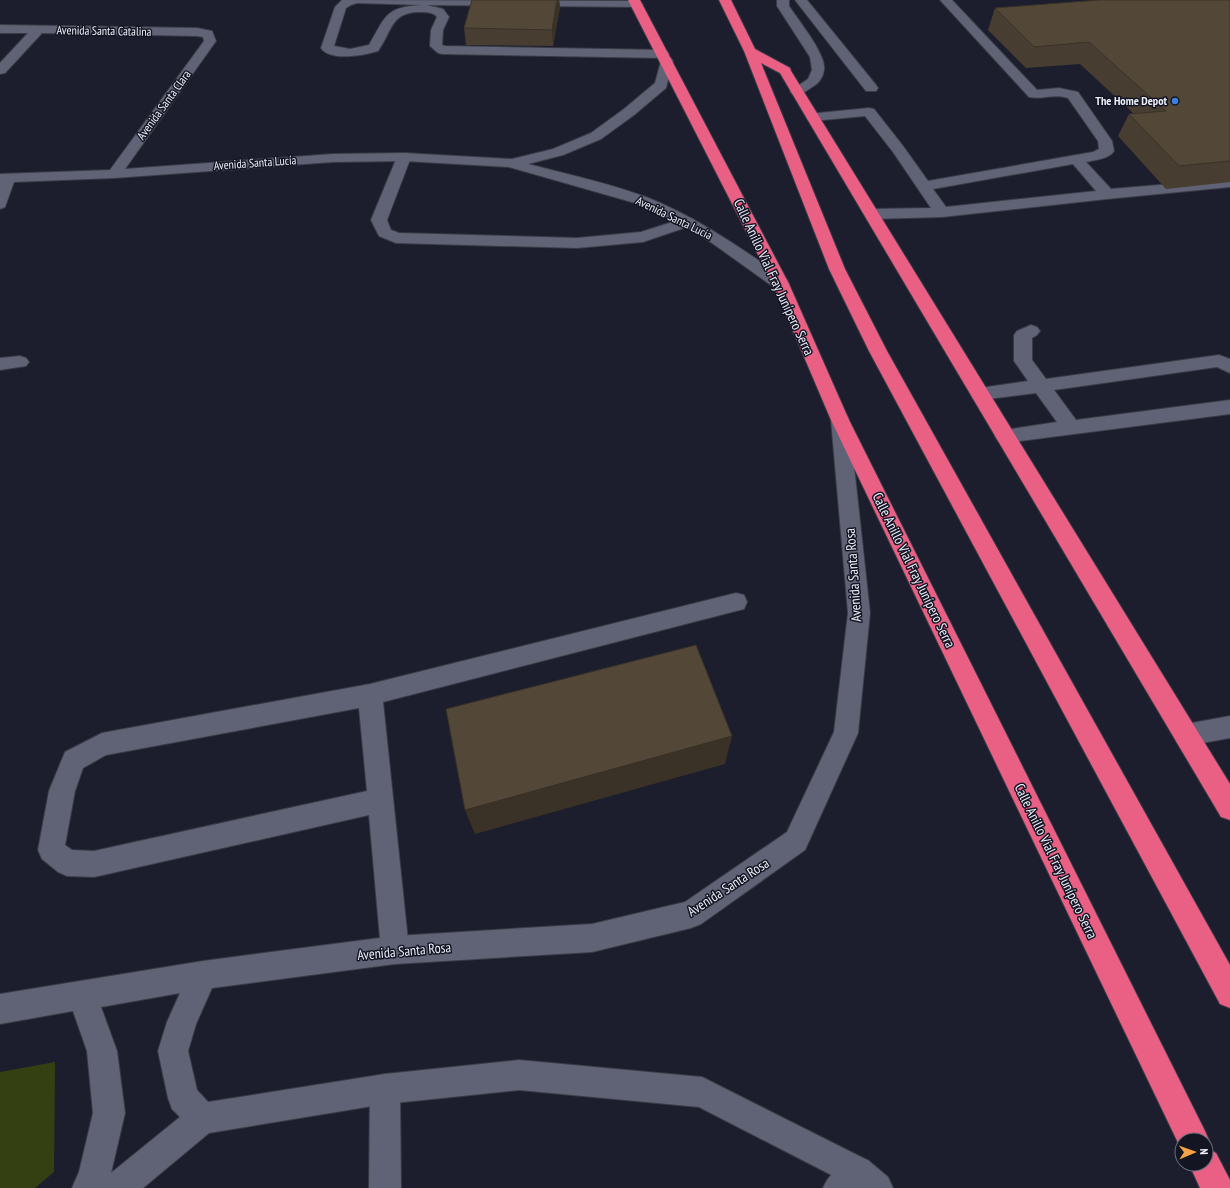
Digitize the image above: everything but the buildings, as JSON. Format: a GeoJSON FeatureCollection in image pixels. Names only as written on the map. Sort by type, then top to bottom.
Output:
{"type":"FeatureCollection","features":[{"type":"Feature","properties":{"kind":"highway"},"geometry":{"type":"LineString","coordinates":[[725,0],[750,51],[837,269],[878,351],[1230,994]]}},
{"type":"Feature","properties":{"kind":"highway","name":"Calle Anillo Vial Fray Junípero Serra"},"geometry":{"type":"LineString","coordinates":[[636,3],[781,284],[840,420],[1190,1132]]}},
{"type":"Feature","properties":{"kind":"highway"},"geometry":{"type":"LineString","coordinates":[[750,51],[785,71],[1230,808]]}},
{"type":"Feature","properties":{"kind":"highway"},"geometry":{"type":"LineString","coordinates":[[1209,1172],[1217,1188]]}},
{"type":"Feature","properties":{"kind":"street"},"geometry":{"type":"LineString","coordinates":[[636,3],[357,0],[347,2],[342,6],[327,48],[340,52],[365,51],[374,48],[393,15],[406,10],[426,8],[439,12],[443,17],[437,30],[436,46],[442,50],[665,58]]}},
{"type":"Feature","properties":{"kind":"street"},"geometry":{"type":"LineString","coordinates":[[783,0],[783,6],[816,57],[818,70],[813,82],[797,91]]}},
{"type":"Feature","properties":{"kind":"street"},"geometry":{"type":"LineString","coordinates":[[801,0],[871,88]]}},
{"type":"Feature","properties":{"kind":"street"},"geometry":{"type":"LineString","coordinates":[[924,186],[1096,156],[1107,151],[1105,141],[1073,95],[1059,91],[1034,94],[946,0]]}},
{"type":"Feature","properties":{"kind":"street","name":"Avenida Santa Catalina"},"geometry":{"type":"LineString","coordinates":[[0,29],[197,32],[208,34]]}},
{"type":"Feature","properties":{"kind":"street"},"geometry":{"type":"LineString","coordinates":[[0,70],[38,30]]}},
{"type":"Feature","properties":{"kind":"street","name":"Avenida Santa Clara"},"geometry":{"type":"LineString","coordinates":[[114,174],[210,41],[208,34]]}},
{"type":"Feature","properties":{"kind":"street","name":"Avenida Santa Lucía"},"geometry":{"type":"LineString","coordinates":[[510,163],[558,152],[596,136],[629,112],[661,85],[665,58]]}},
{"type":"Feature","properties":{"kind":"street"},"geometry":{"type":"LineString","coordinates":[[813,117],[869,112],[898,149],[942,212]]}},
{"type":"Feature","properties":{"kind":"street"},"geometry":{"type":"LineString","coordinates":[[404,157],[379,220],[385,233],[396,238],[577,243],[643,237],[688,222]]}},
{"type":"Feature","properties":{"kind":"street","name":"Avenida Santa Lucía"},"geometry":{"type":"LineString","coordinates":[[4,178],[114,174],[333,158],[404,157],[510,163],[640,200],[688,222],[718,240],[781,284]]}},
{"type":"Feature","properties":{"kind":"street"},"geometry":{"type":"LineString","coordinates":[[1076,159],[1107,194]]}},
{"type":"Feature","properties":{"kind":"street"},"geometry":{"type":"LineString","coordinates":[[0,204],[4,178]]}},
{"type":"Feature","properties":{"kind":"street"},"geometry":{"type":"LineString","coordinates":[[872,214],[942,212],[1107,194],[1230,183]]}},
{"type":"Feature","properties":{"kind":"street"},"geometry":{"type":"LineString","coordinates":[[1031,331],[1023,335],[1023,361],[1071,427]]}},
{"type":"Feature","properties":{"kind":"street"},"geometry":{"type":"LineString","coordinates":[[980,394],[1219,361],[1230,367]]}},
{"type":"Feature","properties":{"kind":"street"},"geometry":{"type":"LineString","coordinates":[[0,364],[20,362]]}},
{"type":"Feature","properties":{"kind":"street"},"geometry":{"type":"LineString","coordinates":[[1005,436],[1230,407]]}},
{"type":"Feature","properties":{"kind":"street","name":"Avenida Santa Rosa"},"geometry":{"type":"LineString","coordinates":[[0,1009],[202,975],[395,950],[592,938],[691,914],[796,841],[846,733],[859,613],[840,420]]}},
{"type":"Feature","properties":{"kind":"street"},"geometry":{"type":"LineString","coordinates":[[381,800],[94,864],[66,863],[51,850],[62,791],[74,760],[102,744],[370,695],[736,602]]}},
{"type":"Feature","properties":{"kind":"street"},"geometry":{"type":"LineString","coordinates":[[370,695],[395,950]]}},
{"type":"Feature","properties":{"kind":"street"},"geometry":{"type":"LineString","coordinates":[[1186,735],[1230,727]]}},
{"type":"Feature","properties":{"kind":"street"},"geometry":{"type":"LineString","coordinates":[[202,975],[182,1022],[173,1051],[183,1098],[202,1120]]}},
{"type":"Feature","properties":{"kind":"street"},"geometry":{"type":"LineString","coordinates":[[82,994],[102,1052],[109,1113],[94,1177],[88,1188]]}},
{"type":"Feature","properties":{"kind":"street"},"geometry":{"type":"LineString","coordinates":[[118,1188],[202,1120],[385,1089],[519,1075],[702,1092],[858,1183]]}},
{"type":"Feature","properties":{"kind":"street"},"geometry":{"type":"LineString","coordinates":[[385,1089],[385,1188]]}},
{"type":"Feature","properties":{"kind":"green space"},"geometry":{"type":"Polygon","coordinates":[[[55,1062],[54,1172],[35,1188],[0,1188],[0,1072],[55,1062]]]}},
{"type":"Feature","properties":{"kind":"place","name":"The Home Depot"},"geometry":{"type":"Point","coordinates":[1175,101]}}]}
